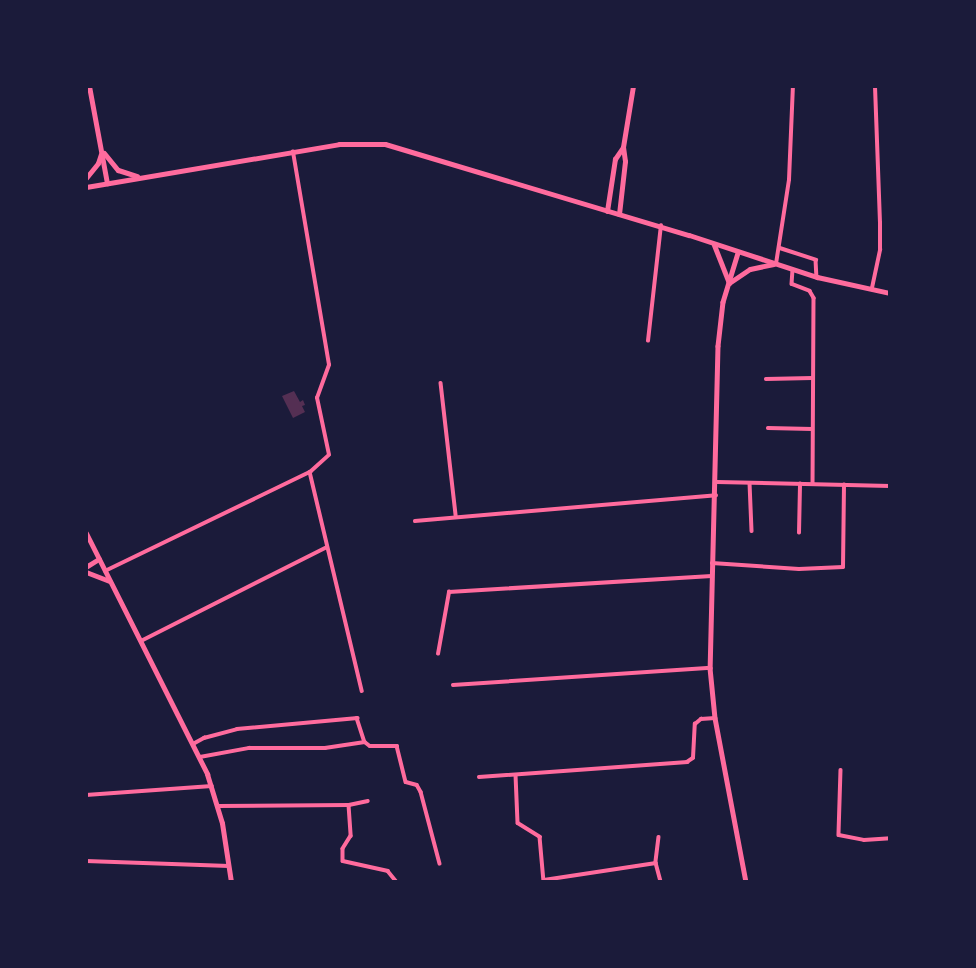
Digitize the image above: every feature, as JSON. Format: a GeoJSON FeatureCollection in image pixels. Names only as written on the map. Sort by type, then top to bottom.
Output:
{"type":"FeatureCollection","features":[{"type":"Feature","properties":{"kind":"main road"},"geometry":{"type":"LineString","coordinates":[[89,86],[107,183]]}},
{"type":"Feature","properties":{"kind":"main road"},"geometry":{"type":"LineString","coordinates":[[619,214],[625,161],[623,147],[634,86]]}},
{"type":"Feature","properties":{"kind":"main road"},"geometry":{"type":"LineString","coordinates":[[86,187],[340,144],[385,144],[661,226],[793,270],[890,293]]}},
{"type":"Feature","properties":{"kind":"main road"},"geometry":{"type":"LineString","coordinates":[[607,211],[615,159],[623,147]]}},
{"type":"Feature","properties":{"kind":"main road"},"geometry":{"type":"LineString","coordinates":[[102,151],[118,170],[147,177]]}},
{"type":"Feature","properties":{"kind":"main road"},"geometry":{"type":"LineString","coordinates":[[86,178],[98,163],[102,151]]}},
{"type":"Feature","properties":{"kind":"main road"},"geometry":{"type":"LineString","coordinates":[[714,245],[729,283],[750,269],[776,264]]}},
{"type":"Feature","properties":{"kind":"main road"},"geometry":{"type":"LineString","coordinates":[[86,545],[87,535]]}},
{"type":"Feature","properties":{"kind":"main road"},"geometry":{"type":"LineString","coordinates":[[87,535],[200,757],[218,806],[231,882]]}},
{"type":"Feature","properties":{"kind":"main road"},"geometry":{"type":"LineString","coordinates":[[86,569],[111,583]]}},
{"type":"Feature","properties":{"kind":"street"},"geometry":{"type":"LineString","coordinates":[[776,264],[789,180],[793,86]]}},
{"type":"Feature","properties":{"kind":"street"},"geometry":{"type":"LineString","coordinates":[[872,290],[880,250],[875,86]]}},
{"type":"Feature","properties":{"kind":"street"},"geometry":{"type":"LineString","coordinates":[[105,571],[310,472],[329,455],[317,398],[329,365],[293,152]]}},
{"type":"Feature","properties":{"kind":"street"},"geometry":{"type":"LineString","coordinates":[[648,341],[661,226]]}},
{"type":"Feature","properties":{"kind":"street"},"geometry":{"type":"LineString","coordinates":[[780,248],[816,260],[817,277]]}},
{"type":"Feature","properties":{"kind":"street"},"geometry":{"type":"LineString","coordinates":[[738,253],[723,302],[718,354],[717,482],[710,668],[715,718],[746,882]]}},
{"type":"Feature","properties":{"kind":"street"},"geometry":{"type":"LineString","coordinates":[[793,270],[792,284],[810,291],[814,298],[813,484]]}},
{"type":"Feature","properties":{"kind":"street"},"geometry":{"type":"LineString","coordinates":[[766,379],[812,378]]}},
{"type":"Feature","properties":{"kind":"street"},"geometry":{"type":"LineString","coordinates":[[441,383],[456,515]]}},
{"type":"Feature","properties":{"kind":"street"},"geometry":{"type":"LineString","coordinates":[[768,428],[812,429]]}},
{"type":"Feature","properties":{"kind":"street"},"geometry":{"type":"LineString","coordinates":[[310,472],[362,691]]}},
{"type":"Feature","properties":{"kind":"street"},"geometry":{"type":"LineString","coordinates":[[717,482],[890,486]]}},
{"type":"Feature","properties":{"kind":"street"},"geometry":{"type":"LineString","coordinates":[[750,483],[752,531]]}},
{"type":"Feature","properties":{"kind":"street"},"geometry":{"type":"LineString","coordinates":[[799,533],[800,484]]}},
{"type":"Feature","properties":{"kind":"street"},"geometry":{"type":"LineString","coordinates":[[712,563],[799,569],[843,567],[845,485]]}},
{"type":"Feature","properties":{"kind":"street"},"geometry":{"type":"LineString","coordinates":[[415,521],[456,515],[716,495]]}},
{"type":"Feature","properties":{"kind":"street"},"geometry":{"type":"LineString","coordinates":[[141,641],[327,547]]}},
{"type":"Feature","properties":{"kind":"street"},"geometry":{"type":"LineString","coordinates":[[86,569],[99,559]]}},
{"type":"Feature","properties":{"kind":"street"},"geometry":{"type":"LineString","coordinates":[[438,654],[449,592],[712,576]]}},
{"type":"Feature","properties":{"kind":"street"},"geometry":{"type":"LineString","coordinates":[[453,685],[710,668]]}},
{"type":"Feature","properties":{"kind":"street"},"geometry":{"type":"LineString","coordinates":[[193,744],[204,738],[237,729],[354,718],[359,721],[365,742]]}},
{"type":"Feature","properties":{"kind":"street"},"geometry":{"type":"LineString","coordinates":[[478,777],[687,762],[693,758],[695,724],[701,719],[715,718]]}},
{"type":"Feature","properties":{"kind":"street"},"geometry":{"type":"LineString","coordinates":[[200,757],[249,748],[325,748],[365,742],[373,747],[397,746],[405,780],[416,785],[421,792],[440,864]]}},
{"type":"Feature","properties":{"kind":"street"},"geometry":{"type":"LineString","coordinates":[[841,771],[839,835],[864,840],[890,838]]}},
{"type":"Feature","properties":{"kind":"street"},"geometry":{"type":"LineString","coordinates":[[516,775],[518,823],[540,837],[544,881],[656,863]]}},
{"type":"Feature","properties":{"kind":"street"},"geometry":{"type":"LineString","coordinates":[[86,795],[212,786]]}},
{"type":"Feature","properties":{"kind":"street"},"geometry":{"type":"LineString","coordinates":[[218,806],[349,805],[368,801]]}},
{"type":"Feature","properties":{"kind":"street"},"geometry":{"type":"LineString","coordinates":[[349,805],[351,836],[343,849],[343,861],[388,871],[397,882]]}},
{"type":"Feature","properties":{"kind":"street"},"geometry":{"type":"LineString","coordinates":[[659,837],[656,863],[661,882]]}},
{"type":"Feature","properties":{"kind":"street"},"geometry":{"type":"LineString","coordinates":[[86,861],[229,866]]}},
{"type":"Feature","properties":{"kind":"building"},"geometry":{"type":"Polygon","coordinates":[[[294,391],[300,402],[303,400],[305,412],[293,418],[282,396],[294,391]]]}}]}
